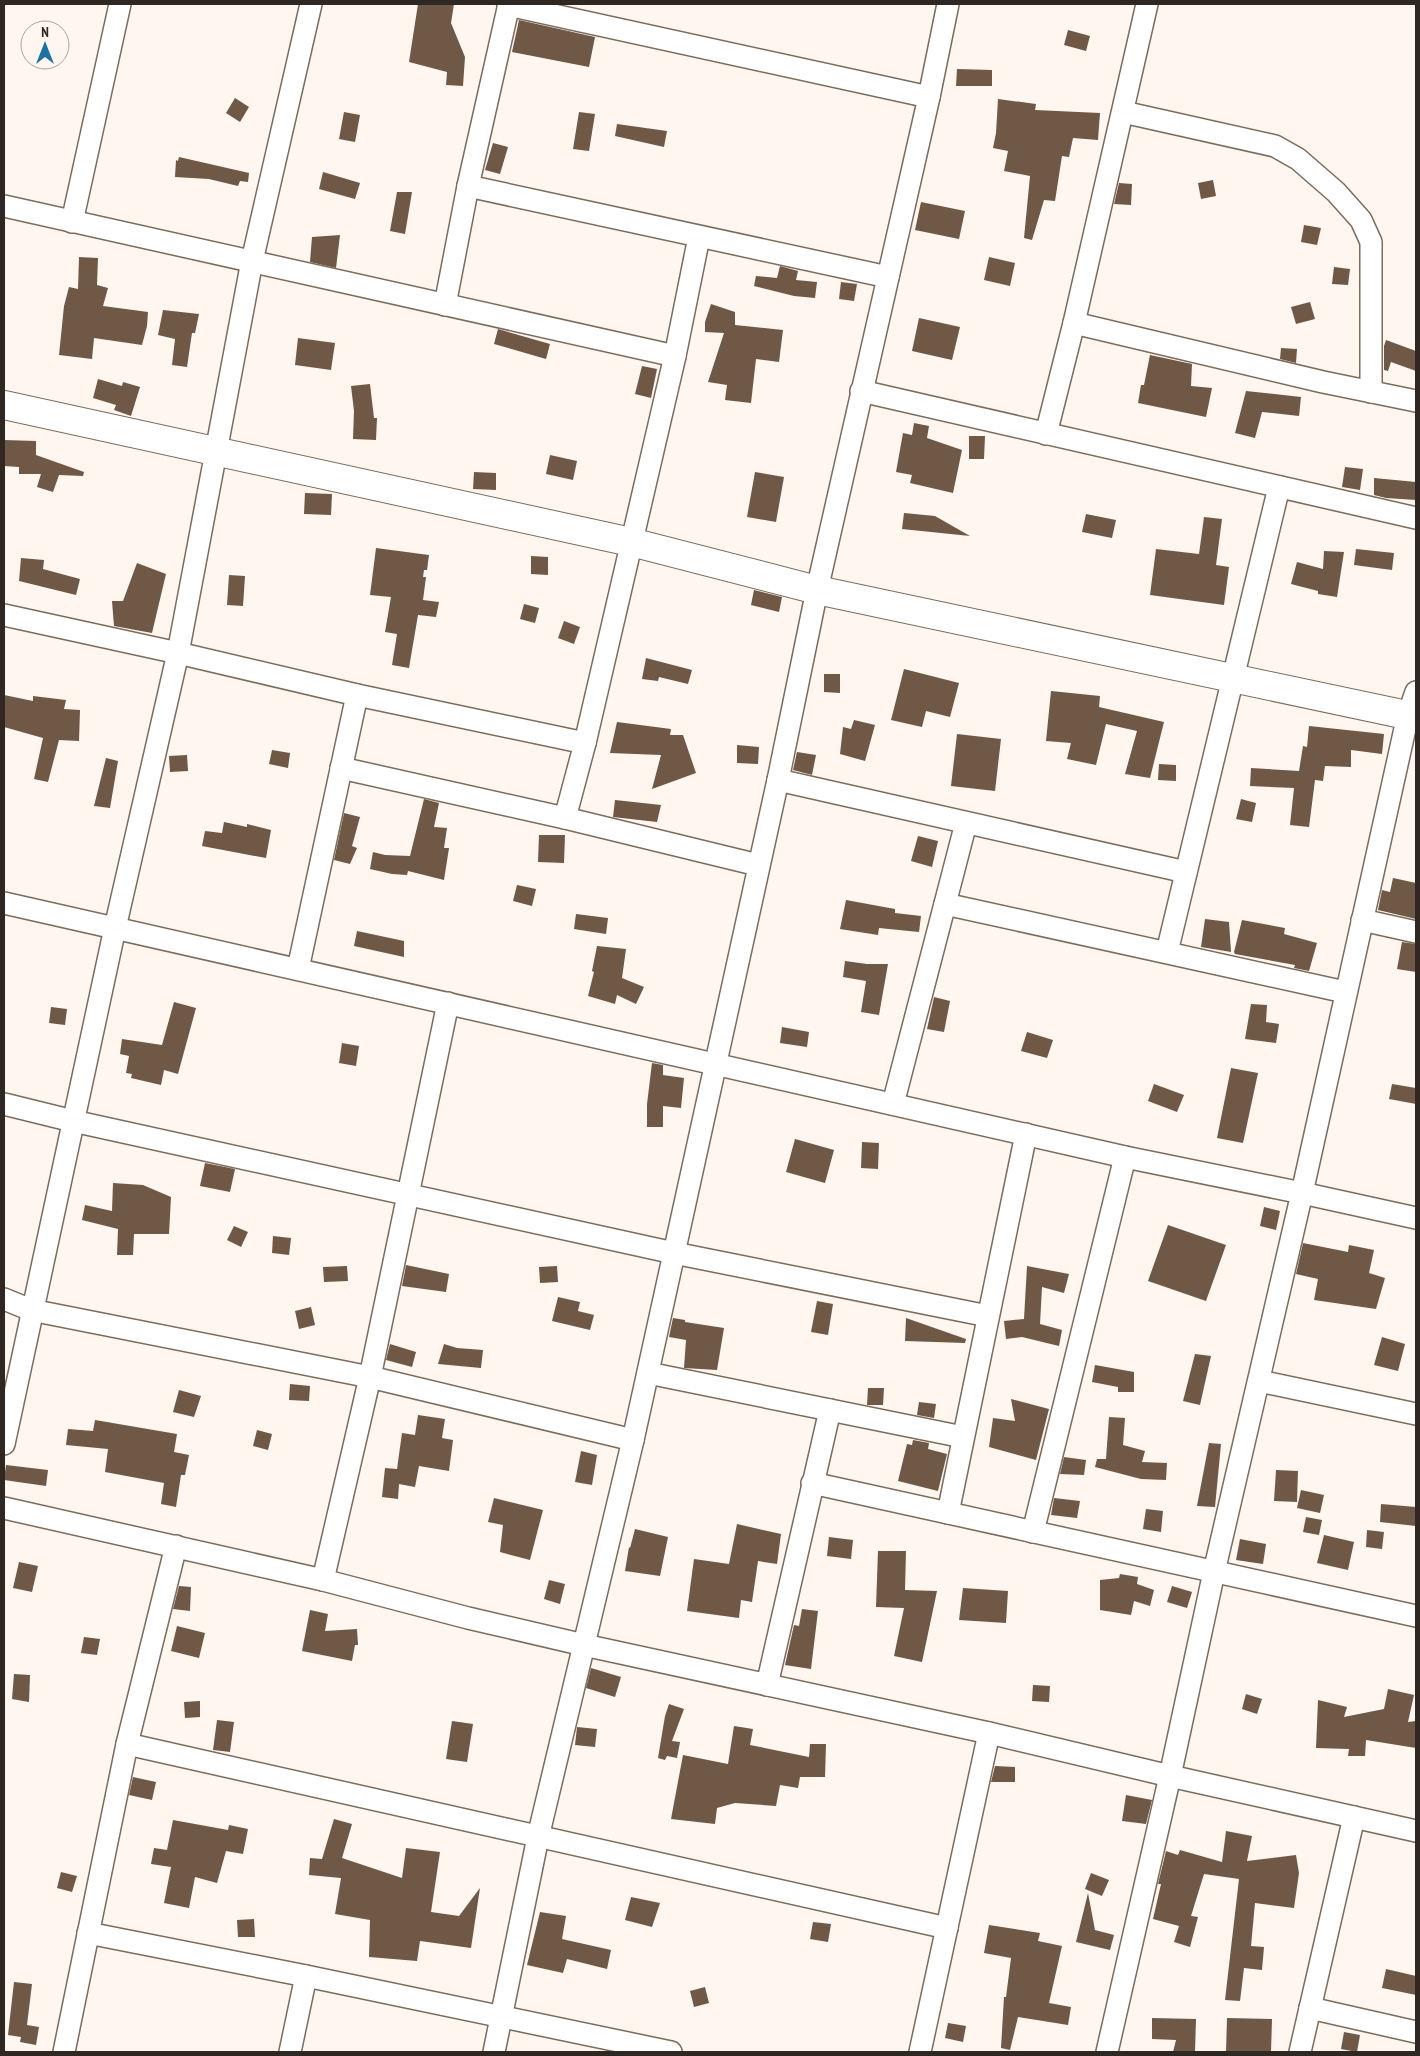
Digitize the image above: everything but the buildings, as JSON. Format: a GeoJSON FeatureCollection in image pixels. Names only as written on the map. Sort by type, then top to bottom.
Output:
{"type":"FeatureCollection","features":[{"type":"Feature","properties":{"kind":"street"},"geometry":{"type":"LineString","coordinates":[[72,222],[120,4]]}},
{"type":"Feature","properties":{"kind":"street"},"geometry":{"type":"LineString","coordinates":[[4,1444],[115,928],[178,653],[214,452],[252,261],[311,4]]}},
{"type":"Feature","properties":{"kind":"street"},"geometry":{"type":"LineString","coordinates":[[494,2052],[538,1837],[648,1373],[778,780],[817,590],[929,97],[948,4]]}},
{"type":"Feature","properties":{"kind":"street"},"geometry":{"type":"LineString","coordinates":[[1046,434],[1074,323],[1147,4]]}},
{"type":"Feature","properties":{"kind":"street"},"geometry":{"type":"LineString","coordinates":[[445,306],[468,186],[509,5],[929,97]]}},
{"type":"Feature","properties":{"kind":"street"},"geometry":{"type":"LineString","coordinates":[[1123,112],[1275,146],[1298,159],[1336,192],[1361,220],[1371,242],[1371,392]]}},
{"type":"Feature","properties":{"kind":"street"},"geometry":{"type":"LineString","coordinates":[[468,186],[888,277]]}},
{"type":"Feature","properties":{"kind":"street"},"geometry":{"type":"LineString","coordinates":[[4,206],[675,356]]}},
{"type":"Feature","properties":{"kind":"street"},"geometry":{"type":"LineString","coordinates":[[565,818],[585,743],[675,356],[700,237]]}},
{"type":"Feature","properties":{"kind":"street"},"geometry":{"type":"LineString","coordinates":[[1074,323],[1323,382],[1416,401]]}},
{"type":"Feature","properties":{"kind":"street"},"geometry":{"type":"LineString","coordinates":[[861,391],[1416,518]]}},
{"type":"Feature","properties":{"kind":"street"},"geometry":{"type":"LineString","coordinates":[[4,405],[631,542],[817,590],[1232,678],[1413,708],[1345,992],[1302,1192],[1214,1572],[1107,2052]]}},
{"type":"Feature","properties":{"kind":"street"},"geometry":{"type":"LineString","coordinates":[[1166,952],[1279,487]]}},
{"type":"Feature","properties":{"kind":"street"},"geometry":{"type":"LineString","coordinates":[[4,616],[178,653],[357,695],[585,743]]}},
{"type":"Feature","properties":{"kind":"street"},"geometry":{"type":"LineString","coordinates":[[298,969],[357,695]]}},
{"type":"Feature","properties":{"kind":"street"},"geometry":{"type":"LineString","coordinates":[[341,768],[565,818],[758,865]]}},
{"type":"Feature","properties":{"kind":"street"},"geometry":{"type":"LineString","coordinates":[[778,780],[1186,872]]}},
{"type":"Feature","properties":{"kind":"street"},"geometry":{"type":"LineString","coordinates":[[893,1104],[966,823]]}},
{"type":"Feature","properties":{"kind":"street"},"geometry":{"type":"LineString","coordinates":[[4,903],[1125,1157],[1302,1192],[1416,1218]]}},
{"type":"Feature","properties":{"kind":"street"},"geometry":{"type":"LineString","coordinates":[[945,904],[1345,992]]}},
{"type":"Feature","properties":{"kind":"street"},"geometry":{"type":"LineString","coordinates":[[1362,920],[1416,932]]}},
{"type":"Feature","properties":{"kind":"street"},"geometry":{"type":"LineString","coordinates":[[323,1580],[370,1377],[448,1003]]}},
{"type":"Feature","properties":{"kind":"street"},"geometry":{"type":"LineString","coordinates":[[4,1104],[73,1121],[674,1253],[988,1316]]}},
{"type":"Feature","properties":{"kind":"street"},"geometry":{"type":"LineString","coordinates":[[948,1513],[1026,1134]]}},
{"type":"Feature","properties":{"kind":"street"},"geometry":{"type":"LineString","coordinates":[[1033,1532],[1125,1157]]}},
{"type":"Feature","properties":{"kind":"street"},"geometry":{"type":"LineString","coordinates":[[4,1299],[32,1310],[370,1377],[633,1440]]}},
{"type":"Feature","properties":{"kind":"street"},"geometry":{"type":"LineString","coordinates":[[648,1373],[963,1437]]}},
{"type":"Feature","properties":{"kind":"street"},"geometry":{"type":"LineString","coordinates":[[1259,1381],[1416,1414]]}},
{"type":"Feature","properties":{"kind":"street"},"geometry":{"type":"LineString","coordinates":[[767,1685],[830,1410]]}},
{"type":"Feature","properties":{"kind":"street"},"geometry":{"type":"LineString","coordinates":[[812,1483],[1416,1616]]}},
{"type":"Feature","properties":{"kind":"street"},"geometry":{"type":"LineString","coordinates":[[4,1508],[323,1580],[468,1618],[584,1645],[989,1732],[1170,1776],[1416,1831]]}},
{"type":"Feature","properties":{"kind":"street"},"geometry":{"type":"LineString","coordinates":[[64,2052],[128,1744],[176,1546]]}},
{"type":"Feature","properties":{"kind":"street"},"geometry":{"type":"LineString","coordinates":[[920,2052],[989,1732]]}},
{"type":"Feature","properties":{"kind":"street"},"geometry":{"type":"LineString","coordinates":[[128,1744],[947,1928]]}},
{"type":"Feature","properties":{"kind":"street"},"geometry":{"type":"LineString","coordinates":[[1300,2052],[1354,1817]]}},
{"type":"Feature","properties":{"kind":"street"},"geometry":{"type":"LineString","coordinates":[[88,1933],[671,2052]]}},
{"type":"Feature","properties":{"kind":"street"},"geometry":{"type":"LineString","coordinates":[[290,2052],[306,1976]]}},
{"type":"Feature","properties":{"kind":"street"},"geometry":{"type":"LineString","coordinates":[[1310,2008],[1416,2032]]}}]}
